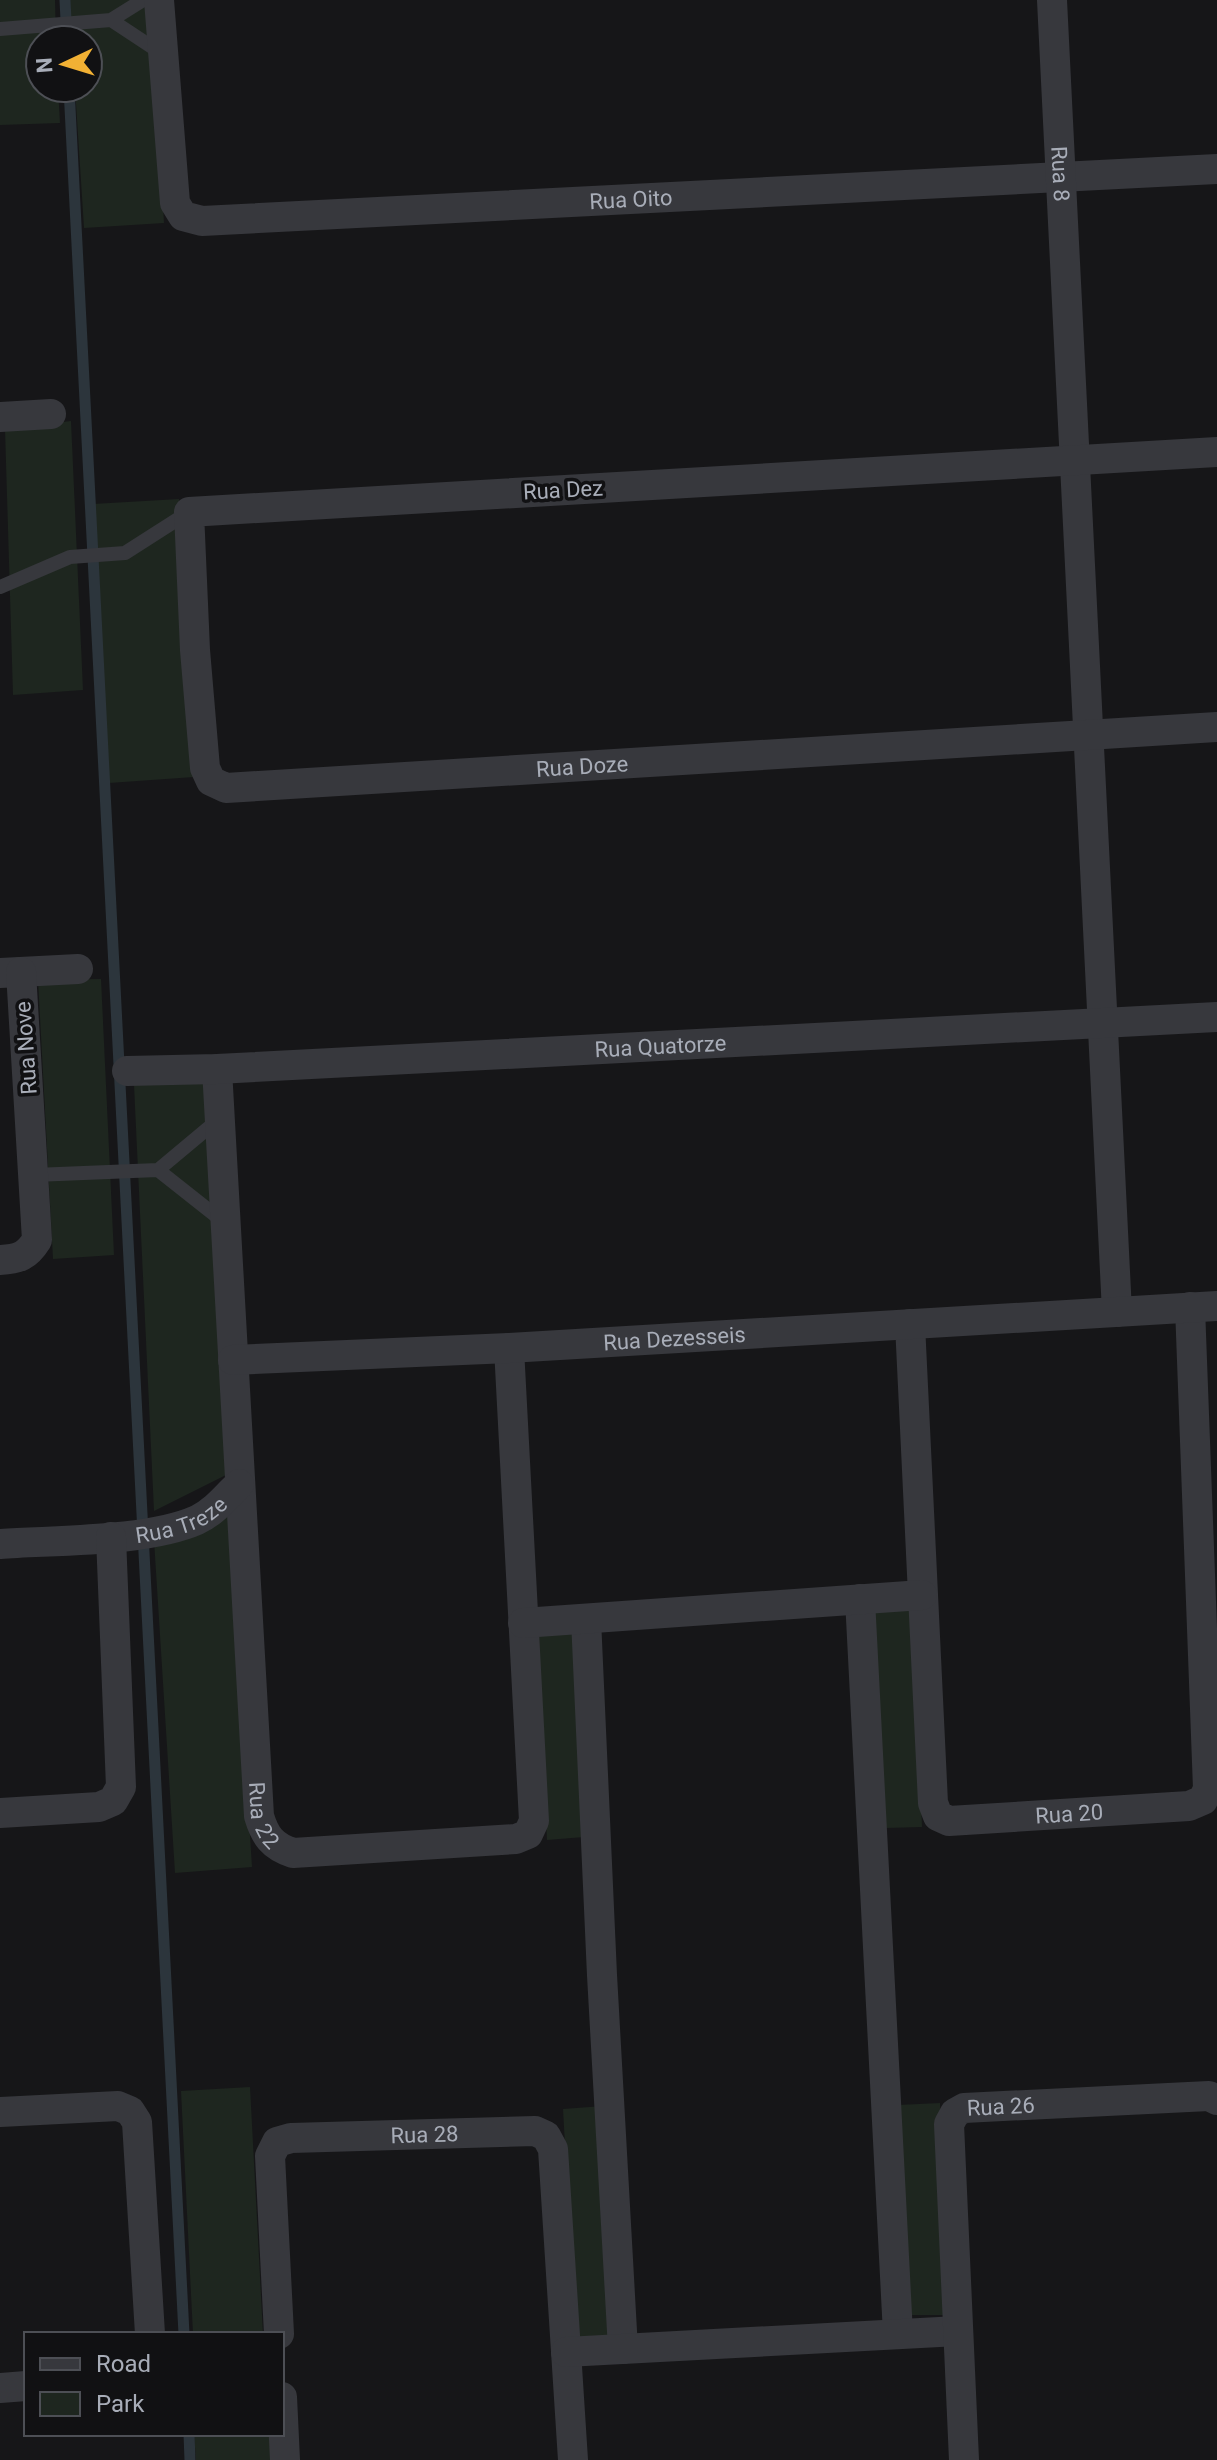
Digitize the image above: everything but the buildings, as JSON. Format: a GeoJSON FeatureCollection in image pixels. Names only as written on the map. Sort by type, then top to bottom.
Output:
{"type":"FeatureCollection","features":[{"type":"Feature","properties":{"kind":"street","name":"Rua Oito"},"geometry":{"type":"LineString","coordinates":[[159,0],[175,203],[183,216],[202,221],[1217,169]]}},
{"type":"Feature","properties":{"kind":"street","name":"Rua 8"},"geometry":{"type":"LineString","coordinates":[[1052,0],[1075,460]]}},
{"type":"Feature","properties":{"kind":"street"},"geometry":{"type":"LineString","coordinates":[[0,417],[51,414]]}},
{"type":"Feature","properties":{"kind":"street","name":"Rua Dez"},"geometry":{"type":"LineString","coordinates":[[189,512],[1217,452]]}},
{"type":"Feature","properties":{"kind":"street"},"geometry":{"type":"LineString","coordinates":[[1075,460],[1117,1312]]}},
{"type":"Feature","properties":{"kind":"street","name":"Rua Doze"},"geometry":{"type":"LineString","coordinates":[[189,512],[195,650],[205,768],[211,781],[226,788],[1217,727]]}},
{"type":"Feature","properties":{"kind":"street","name":"Rua Nove"},"geometry":{"type":"LineString","coordinates":[[0,1260],[16,1259],[29,1253],[37,1240],[31,1124],[11,973],[78,969]]}},
{"type":"Feature","properties":{"kind":"street","name":"Rua Quatorze"},"geometry":{"type":"LineString","coordinates":[[127,1071],[217,1069],[1217,1017]]}},
{"type":"Feature","properties":{"kind":"street"},"geometry":{"type":"LineString","coordinates":[[217,1069],[233,1360]]}},
{"type":"Feature","properties":{"kind":"street","name":"Rua Dezesseis"},"geometry":{"type":"LineString","coordinates":[[233,1360],[509,1348],[1204,1306]]}},
{"type":"Feature","properties":{"kind":"street","name":"Rua 20"},"geometry":{"type":"LineString","coordinates":[[910,1324],[933,1803],[938,1816],[949,1821],[1189,1806],[1203,1800],[1208,1789],[1209,1583],[1204,1306]]}},
{"type":"Feature","properties":{"kind":"street","name":"Rua 22"},"geometry":{"type":"LineString","coordinates":[[233,1360],[259,1816],[265,1836],[279,1849],[293,1853],[516,1839],[528,1834],[534,1821],[509,1348]]}},
{"type":"Feature","properties":{"kind":"street","name":"Rua Treze"},"geometry":{"type":"LineString","coordinates":[[0,1544],[133,1534],[199,1519],[239,1484]]}},
{"type":"Feature","properties":{"kind":"street","name":"Rua Treze"},"geometry":{"type":"LineString","coordinates":[[0,1813],[99,1807],[113,1801],[121,1787],[117,1667],[133,1534]]}},
{"type":"Feature","properties":{"kind":"street"},"geometry":{"type":"LineString","coordinates":[[523,1623],[922,1595]]}},
{"type":"Feature","properties":{"kind":"street"},"geometry":{"type":"LineString","coordinates":[[860,1599],[898,2334]]}},
{"type":"Feature","properties":{"kind":"street"},"geometry":{"type":"LineString","coordinates":[[586,1619],[623,2349]]}},
{"type":"Feature","properties":{"kind":"street","name":"Rua 26"},"geometry":{"type":"LineString","coordinates":[[964,2460],[949,2124],[955,2113],[964,2108],[1209,2096],[1217,2100]]}},
{"type":"Feature","properties":{"kind":"street"},"geometry":{"type":"LineString","coordinates":[[0,2112],[118,2106],[130,2111],[137,2122],[150,2332]]}},
{"type":"Feature","properties":{"kind":"street","name":"Rua 28"},"geometry":{"type":"LineString","coordinates":[[279,2332],[270,2156],[277,2142],[291,2138],[535,2131],[546,2136],[553,2149],[573,2460]]}},
{"type":"Feature","properties":{"kind":"street"},"geometry":{"type":"LineString","coordinates":[[566,2352],[958,2331]]}},
{"type":"Feature","properties":{"kind":"street"},"geometry":{"type":"LineString","coordinates":[[0,2388],[24,2386]]}},
{"type":"Feature","properties":{"kind":"street"},"geometry":{"type":"LineString","coordinates":[[284,2436],[285,2460]]}},
{"type":"Feature","properties":{"kind":"lane"},"geometry":{"type":"LineString","coordinates":[[0,29],[111,20],[143,0]]}},
{"type":"Feature","properties":{"kind":"lane"},"geometry":{"type":"LineString","coordinates":[[111,20],[166,68]]}},
{"type":"Feature","properties":{"kind":"lane"},"geometry":{"type":"LineString","coordinates":[[0,587],[70,557],[125,553],[189,512]]}},
{"type":"Feature","properties":{"kind":"lane"},"geometry":{"type":"LineString","coordinates":[[34,1175],[153,1170],[220,1118]]}},
{"type":"Feature","properties":{"kind":"lane"},"geometry":{"type":"LineString","coordinates":[[153,1170],[225,1223]]}},
{"type":"Feature","properties":{"kind":"green space"},"geometry":{"type":"Polygon","coordinates":[[[0,0],[55,0],[56,24],[24,24],[24,104],[59,104],[60,123],[0,125],[0,0]]]}},
{"type":"Feature","properties":{"kind":"green space"},"geometry":{"type":"Polygon","coordinates":[[[70,0],[151,0],[164,223],[84,228],[76,104],[104,104],[104,24],[71,24],[70,0]]]}},
{"type":"Feature","properties":{"kind":"green space"},"geometry":{"type":"Polygon","coordinates":[[[71,421],[83,690],[13,695],[5,429],[71,421]]]}},
{"type":"Feature","properties":{"kind":"green space"},"geometry":{"type":"Polygon","coordinates":[[[179,499],[194,777],[109,783],[93,504],[179,499]]]}},
{"type":"Feature","properties":{"kind":"green space"},"geometry":{"type":"Polygon","coordinates":[[[101,979],[114,1255],[53,1259],[38,980],[101,979]]]}},
{"type":"Feature","properties":{"kind":"green space"},"geometry":{"type":"Polygon","coordinates":[[[209,1083],[226,1475],[154,1511],[134,1085],[209,1083]]]}},
{"type":"Feature","properties":{"kind":"green space"},"geometry":{"type":"Polygon","coordinates":[[[229,1507],[252,1867],[175,1873],[154,1540],[229,1507]]]}},
{"type":"Feature","properties":{"kind":"green space"},"geometry":{"type":"Polygon","coordinates":[[[914,1606],[922,1827],[885,1828],[873,1608],[914,1606]]]}},
{"type":"Feature","properties":{"kind":"green space"},"geometry":{"type":"Polygon","coordinates":[[[577,1631],[584,1837],[547,1840],[537,1633],[577,1631]]]}},
{"type":"Feature","properties":{"kind":"green space"},"geometry":{"type":"Polygon","coordinates":[[[250,2087],[263,2332],[193,2332],[181,2091],[250,2087]]]}},
{"type":"Feature","properties":{"kind":"green space"},"geometry":{"type":"Polygon","coordinates":[[[940,2103],[949,2315],[909,2315],[898,2105],[940,2103]]]}},
{"type":"Feature","properties":{"kind":"green space"},"geometry":{"type":"Polygon","coordinates":[[[603,2106],[614,2339],[576,2341],[563,2109],[603,2106]]]}},
{"type":"Feature","properties":{"kind":"green space"},"geometry":{"type":"Polygon","coordinates":[[[194,2436],[277,2436],[278,2460],[196,2460],[194,2436]]]}},
{"type":"Feature","properties":{"kind":"waterway"},"geometry":{"type":"LineString","coordinates":[[65,0],[66,24]]}},
{"type":"Feature","properties":{"kind":"waterway"},"geometry":{"type":"LineString","coordinates":[[70,104],[184,2332]]}},
{"type":"Feature","properties":{"kind":"waterway"},"geometry":{"type":"LineString","coordinates":[[189,2436],[190,2460]]}}]}
